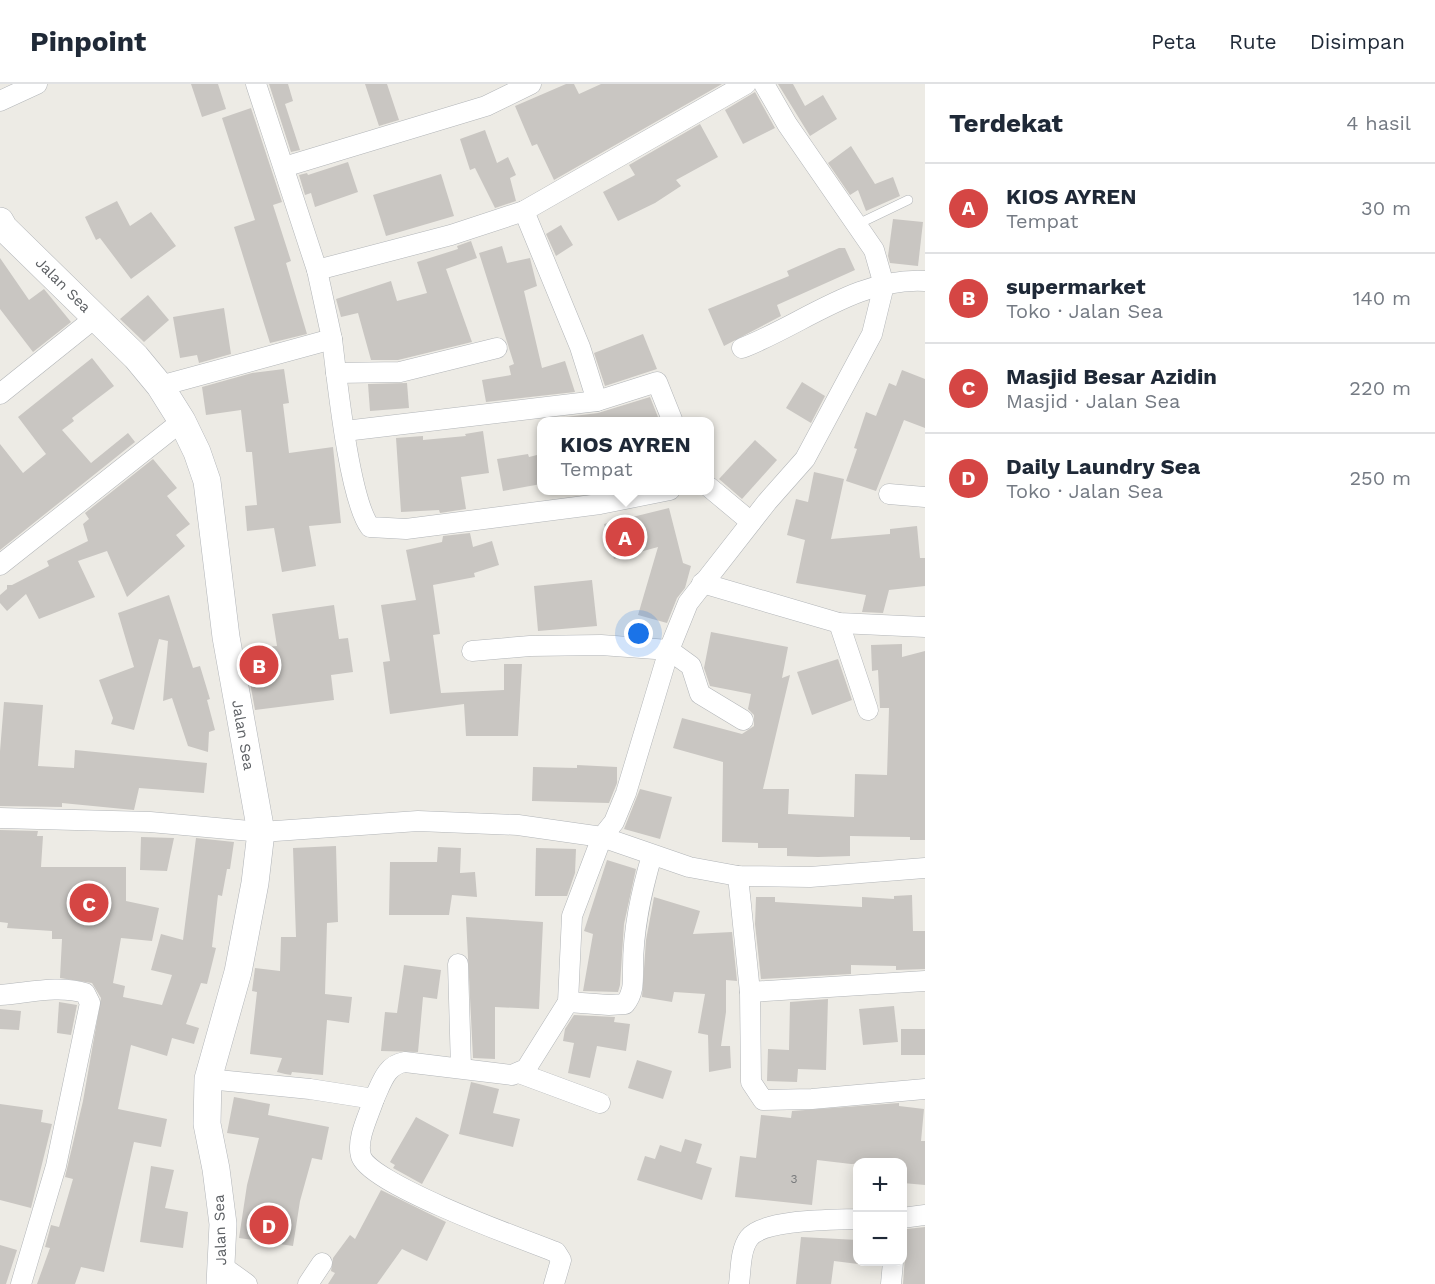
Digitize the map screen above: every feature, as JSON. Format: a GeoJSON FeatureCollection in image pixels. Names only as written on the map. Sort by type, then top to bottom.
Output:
{"type":"FeatureCollection","features":[{"type":"Feature","properties":{"kind":"main road","name":"Jalan Sea"},"geometry":{"type":"LineString","coordinates":[[1,227],[96,317],[136,357],[160,386],[182,421],[197,452],[207,481],[226,637],[261,832],[255,883],[238,972],[208,1079],[207,1124],[223,1224],[221,1275]]}},
{"type":"Feature","properties":{"kind":"street"},"geometry":{"type":"LineString","coordinates":[[0,101],[37,84]]}},
{"type":"Feature","properties":{"kind":"street"},"geometry":{"type":"LineString","coordinates":[[256,84],[317,270],[332,339],[345,431],[363,518],[370,527],[382,530],[406,529],[600,504],[645,495]]}},
{"type":"Feature","properties":{"kind":"street"},"geometry":{"type":"LineString","coordinates":[[284,167],[486,106],[531,84]]}},
{"type":"Feature","properties":{"kind":"street"},"geometry":{"type":"LineString","coordinates":[[317,270],[451,236],[524,211],[746,84]]}},
{"type":"Feature","properties":{"kind":"street"},"geometry":{"type":"LineString","coordinates":[[519,1073],[526,1069],[568,1002],[572,916],[602,837],[615,822],[626,794],[669,650],[688,603],[751,522],[805,459],[872,334],[884,285],[874,250],[786,124],[764,84]]}},
{"type":"Feature","properties":{"kind":"street"},"geometry":{"type":"LineString","coordinates":[[524,211],[580,347],[597,401]]}},
{"type":"Feature","properties":{"kind":"street"},"geometry":{"type":"LineString","coordinates":[[742,348],[763,340],[831,303],[884,285],[925,281]]}},
{"type":"Feature","properties":{"kind":"street"},"geometry":{"type":"LineString","coordinates":[[0,394],[96,317]]}},
{"type":"Feature","properties":{"kind":"street"},"geometry":{"type":"LineString","coordinates":[[160,386],[332,339]]}},
{"type":"Feature","properties":{"kind":"street"},"geometry":{"type":"LineString","coordinates":[[336,374],[400,372],[497,348]]}},
{"type":"Feature","properties":{"kind":"street"},"geometry":{"type":"LineString","coordinates":[[345,431],[597,401],[657,382],[671,417]]}},
{"type":"Feature","properties":{"kind":"street"},"geometry":{"type":"LineString","coordinates":[[0,565],[182,421]]}},
{"type":"Feature","properties":{"kind":"street"},"geometry":{"type":"LineString","coordinates":[[714,491],[751,522]]}},
{"type":"Feature","properties":{"kind":"street"},"geometry":{"type":"LineString","coordinates":[[889,494],[925,497]]}},
{"type":"Feature","properties":{"kind":"street"},"geometry":{"type":"LineString","coordinates":[[702,583],[839,623],[925,627]]}},
{"type":"Feature","properties":{"kind":"street"},"geometry":{"type":"LineString","coordinates":[[839,623],[867,710]]}},
{"type":"Feature","properties":{"kind":"street"},"geometry":{"type":"LineString","coordinates":[[472,651],[530,646],[589,645],[669,650],[691,666],[700,694],[742,720]]}},
{"type":"Feature","properties":{"kind":"street"},"geometry":{"type":"LineString","coordinates":[[0,819],[130,821],[261,832],[418,821],[518,825],[602,837],[688,867],[738,876],[810,877],[925,868]]}},
{"type":"Feature","properties":{"kind":"street"},"geometry":{"type":"LineString","coordinates":[[568,1002],[609,1005],[625,1004],[630,999],[633,986],[633,945],[638,904],[652,855]]}},
{"type":"Feature","properties":{"kind":"street"},"geometry":{"type":"LineString","coordinates":[[738,876],[750,992],[751,1083],[763,1100],[812,1099],[925,1089]]}},
{"type":"Feature","properties":{"kind":"street"},"geometry":{"type":"LineString","coordinates":[[458,964],[461,1068]]}},
{"type":"Feature","properties":{"kind":"street"},"geometry":{"type":"LineString","coordinates":[[750,992],[925,981]]}},
{"type":"Feature","properties":{"kind":"street"},"geometry":{"type":"LineString","coordinates":[[0,995],[49,990],[77,991],[85,993],[90,1003],[56,1166],[21,1284]]}},
{"type":"Feature","properties":{"kind":"street"},"geometry":{"type":"LineString","coordinates":[[554,1284],[561,1260],[556,1252],[445,1208],[387,1180],[367,1167],[361,1157],[360,1145],[374,1099],[390,1068],[395,1064],[405,1062],[499,1074],[519,1073],[600,1103]]}},
{"type":"Feature","properties":{"kind":"street"},"geometry":{"type":"LineString","coordinates":[[208,1079],[310,1089],[374,1099]]}},
{"type":"Feature","properties":{"kind":"street"},"geometry":{"type":"LineString","coordinates":[[907,1217],[925,1215]]}},
{"type":"Feature","properties":{"kind":"street"},"geometry":{"type":"LineString","coordinates":[[739,1284],[745,1246],[749,1238],[758,1231],[786,1224],[853,1219]]}},
{"type":"Feature","properties":{"kind":"street"},"geometry":{"type":"LineString","coordinates":[[308,1284],[322,1263]]}},
{"type":"Feature","properties":{"kind":"street"},"geometry":{"type":"LineString","coordinates":[[891,1284],[893,1266]]}},
{"type":"Feature","properties":{"kind":"street"},"geometry":{"type":"LineString","coordinates":[[221,1275],[248,1284]]}},
{"type":"Feature","properties":{"kind":"lane"},"geometry":{"type":"LineString","coordinates":[[858,224],[908,200]]}},
{"type":"Feature","properties":{"kind":"building"},"geometry":{"type":"Polygon","coordinates":[[[191,84],[218,84],[226,109],[202,117],[191,84]]]}},
{"type":"Feature","properties":{"kind":"building"},"geometry":{"type":"Polygon","coordinates":[[[269,84],[288,84],[293,101],[285,104],[300,150],[291,152],[269,84]]]}},
{"type":"Feature","properties":{"kind":"building"},"geometry":{"type":"Polygon","coordinates":[[[365,84],[387,84],[399,120],[379,126],[365,84]]]}},
{"type":"Feature","properties":{"kind":"building"},"geometry":{"type":"Polygon","coordinates":[[[566,84],[574,84],[579,94],[601,84],[722,84],[554,180],[537,144],[532,146],[515,106],[566,84]]]}},
{"type":"Feature","properties":{"kind":"building"},"geometry":{"type":"Polygon","coordinates":[[[778,84],[793,84],[805,106],[823,95],[837,119],[810,136],[778,84]]]}},
{"type":"Feature","properties":{"kind":"building"},"geometry":{"type":"Polygon","coordinates":[[[755,92],[775,128],[743,144],[725,110],[755,92]]]}},
{"type":"Feature","properties":{"kind":"building"},"geometry":{"type":"Polygon","coordinates":[[[251,108],[282,202],[273,205],[291,261],[286,263],[307,334],[270,343],[234,227],[255,220],[222,118],[251,108]]]}},
{"type":"Feature","properties":{"kind":"building"},"geometry":{"type":"Polygon","coordinates":[[[700,124],[718,157],[676,180],[681,186],[655,203],[618,221],[603,192],[635,175],[629,165],[700,124]]]}},
{"type":"Feature","properties":{"kind":"building"},"geometry":{"type":"Polygon","coordinates":[[[485,130],[497,163],[508,157],[516,175],[510,178],[516,201],[495,208],[475,168],[470,170],[460,139],[485,130]]]}},
{"type":"Feature","properties":{"kind":"building"},"geometry":{"type":"Polygon","coordinates":[[[851,146],[875,184],[893,177],[900,196],[866,211],[858,190],[850,195],[828,163],[851,146]]]}},
{"type":"Feature","properties":{"kind":"building"},"geometry":{"type":"Polygon","coordinates":[[[348,162],[358,192],[315,207],[311,193],[305,195],[299,175],[307,173],[308,175],[348,162]]]}},
{"type":"Feature","properties":{"kind":"building"},"geometry":{"type":"Polygon","coordinates":[[[441,174],[454,216],[386,236],[373,195],[441,174]]]}},
{"type":"Feature","properties":{"kind":"building"},"geometry":{"type":"Polygon","coordinates":[[[117,201],[130,226],[151,212],[176,246],[131,279],[100,238],[96,240],[85,217],[117,201]]]}},
{"type":"Feature","properties":{"kind":"building"},"geometry":{"type":"Polygon","coordinates":[[[893,219],[923,222],[918,266],[890,263],[888,256],[893,219]]]}},
{"type":"Feature","properties":{"kind":"building"},"geometry":{"type":"Polygon","coordinates":[[[561,225],[573,245],[556,256],[546,234],[561,225]]]}},
{"type":"Feature","properties":{"kind":"building"},"geometry":{"type":"Polygon","coordinates":[[[471,241],[477,258],[446,269],[472,342],[398,360],[371,360],[358,313],[341,317],[336,299],[391,281],[397,301],[427,293],[417,262],[458,249],[457,246],[471,241]]]}},
{"type":"Feature","properties":{"kind":"building"},"geometry":{"type":"Polygon","coordinates":[[[502,246],[507,263],[530,258],[537,286],[524,291],[542,368],[565,361],[575,392],[486,402],[482,380],[511,375],[509,366],[514,364],[479,253],[502,246]]]}},
{"type":"Feature","properties":{"kind":"building"},"geometry":{"type":"Polygon","coordinates":[[[839,248],[845,248],[855,270],[777,305],[781,316],[724,346],[708,309],[789,276],[787,271],[839,248]]]}},
{"type":"Feature","properties":{"kind":"building"},"geometry":{"type":"Polygon","coordinates":[[[0,258],[29,300],[44,289],[71,322],[33,352],[0,309],[0,258]]]}},
{"type":"Feature","properties":{"kind":"building"},"geometry":{"type":"Polygon","coordinates":[[[148,295],[169,320],[144,342],[120,319],[148,295]]]}},
{"type":"Feature","properties":{"kind":"building"},"geometry":{"type":"Polygon","coordinates":[[[224,308],[231,354],[199,363],[197,355],[180,358],[173,317],[224,308]]]}},
{"type":"Feature","properties":{"kind":"building"},"geometry":{"type":"Polygon","coordinates":[[[643,334],[657,369],[605,386],[594,353],[643,334]]]}},
{"type":"Feature","properties":{"kind":"building"},"geometry":{"type":"Polygon","coordinates":[[[92,358],[114,386],[72,418],[74,421],[62,430],[91,463],[128,433],[135,442],[0,550],[0,444],[23,473],[46,454],[18,417],[92,358]]]}},
{"type":"Feature","properties":{"kind":"building"},"geometry":{"type":"Polygon","coordinates":[[[284,369],[289,403],[283,404],[289,453],[333,447],[341,523],[309,526],[316,566],[282,572],[274,528],[247,531],[245,506],[257,505],[252,452],[246,452],[241,410],[206,415],[202,387],[252,373],[284,369]]]}},
{"type":"Feature","properties":{"kind":"building"},"geometry":{"type":"Polygon","coordinates":[[[902,370],[925,379],[925,428],[904,420],[876,491],[846,481],[866,412],[876,416],[889,383],[896,386],[902,370]]]}},
{"type":"Feature","properties":{"kind":"building"},"geometry":{"type":"Polygon","coordinates":[[[802,382],[825,396],[811,423],[786,408],[802,382]]]}},
{"type":"Feature","properties":{"kind":"building"},"geometry":{"type":"Polygon","coordinates":[[[407,383],[409,408],[370,411],[368,384],[407,383]]]}},
{"type":"Feature","properties":{"kind":"building"},"geometry":{"type":"Polygon","coordinates":[[[650,397],[658,417],[565,417],[598,413],[650,397]]]}},
{"type":"Feature","properties":{"kind":"building"},"geometry":{"type":"Polygon","coordinates":[[[483,431],[489,473],[461,477],[466,509],[440,513],[439,510],[401,512],[396,438],[423,436],[423,440],[466,436],[465,434],[483,431]]]}},
{"type":"Feature","properties":{"kind":"building"},"geometry":{"type":"Polygon","coordinates":[[[755,440],[777,460],[742,499],[719,479],[755,440]]]}},
{"type":"Feature","properties":{"kind":"building"},"geometry":{"type":"Polygon","coordinates":[[[528,454],[529,457],[537,455],[537,485],[503,491],[497,459],[528,454]]]}},
{"type":"Feature","properties":{"kind":"building"},"geometry":{"type":"Polygon","coordinates":[[[153,459],[177,488],[167,496],[190,524],[176,535],[185,546],[127,597],[107,551],[78,561],[95,597],[39,619],[26,594],[7,611],[0,603],[0,595],[7,589],[7,585],[12,585],[49,566],[47,561],[88,541],[83,524],[89,519],[85,513],[153,459]]]}},
{"type":"Feature","properties":{"kind":"building"},"geometry":{"type":"Polygon","coordinates":[[[814,472],[844,479],[831,539],[890,534],[890,529],[917,526],[920,558],[925,558],[925,586],[889,590],[883,613],[862,612],[866,595],[796,583],[805,540],[787,535],[796,499],[808,502],[814,472]]]}},
{"type":"Feature","properties":{"kind":"building"},"geometry":{"type":"Polygon","coordinates":[[[669,508],[683,563],[691,566],[685,588],[677,598],[667,623],[638,615],[658,547],[614,559],[604,524],[669,508]]]}},
{"type":"Feature","properties":{"kind":"building"},"geometry":{"type":"Polygon","coordinates":[[[470,533],[473,547],[492,541],[499,565],[474,573],[475,577],[433,585],[440,634],[433,635],[441,693],[504,690],[504,664],[522,664],[518,736],[466,736],[464,704],[390,714],[383,662],[390,661],[381,605],[416,600],[406,550],[442,542],[443,536],[470,533]]]}},
{"type":"Feature","properties":{"kind":"building"},"geometry":{"type":"Polygon","coordinates":[[[592,580],[597,626],[538,631],[534,586],[592,580]]]}},
{"type":"Feature","properties":{"kind":"building"},"geometry":{"type":"Polygon","coordinates":[[[169,595],[193,668],[200,666],[210,699],[207,700],[215,730],[209,732],[208,752],[188,746],[172,698],[163,701],[168,641],[159,639],[134,730],[111,724],[113,718],[99,680],[134,667],[118,613],[169,595]]]}},
{"type":"Feature","properties":{"kind":"building"},"geometry":{"type":"Polygon","coordinates":[[[334,605],[339,639],[348,638],[353,672],[331,675],[334,700],[255,710],[244,649],[277,646],[272,614],[334,605]]]}},
{"type":"Feature","properties":{"kind":"building"},"geometry":{"type":"Polygon","coordinates":[[[711,632],[788,647],[782,678],[790,675],[763,789],[789,789],[788,814],[854,817],[855,774],[887,775],[889,708],[880,708],[878,670],[872,671],[871,645],[902,644],[902,657],[925,651],[925,840],[910,840],[910,837],[850,836],[850,856],[818,857],[787,856],[787,848],[758,848],[758,843],[722,842],[723,762],[673,748],[682,718],[742,734],[754,726],[754,715],[748,709],[751,694],[710,686],[704,668],[711,632]]]}},
{"type":"Feature","properties":{"kind":"building"},"geometry":{"type":"Polygon","coordinates":[[[838,659],[852,700],[812,715],[797,672],[838,659]]]}},
{"type":"Feature","properties":{"kind":"building"},"geometry":{"type":"Polygon","coordinates":[[[4,702],[43,705],[38,766],[74,768],[75,750],[207,763],[204,793],[139,788],[134,810],[62,803],[62,807],[0,806],[0,751],[4,702]]]}},
{"type":"Feature","properties":{"kind":"building"},"geometry":{"type":"Polygon","coordinates":[[[577,765],[617,767],[617,783],[609,803],[532,801],[533,767],[577,768],[577,765]]]}},
{"type":"Feature","properties":{"kind":"building"},"geometry":{"type":"Polygon","coordinates":[[[640,789],[672,797],[660,839],[624,829],[640,789]]]}},
{"type":"Feature","properties":{"kind":"building"},"geometry":{"type":"Polygon","coordinates":[[[0,830],[38,831],[37,836],[43,836],[41,867],[126,867],[126,901],[159,908],[152,941],[121,938],[113,983],[125,986],[123,997],[162,1005],[172,975],[151,970],[161,934],[183,940],[196,838],[234,842],[230,869],[227,869],[222,896],[218,895],[212,947],[216,948],[207,984],[201,983],[186,1024],[199,1028],[194,1044],[172,1038],[167,1056],[131,1045],[118,1109],[167,1119],[161,1147],[134,1142],[104,1272],[81,1267],[75,1284],[37,1284],[50,1248],[45,1247],[51,1225],[59,1227],[73,1179],[65,1177],[83,1101],[101,998],[92,983],[60,978],[62,939],[52,939],[52,931],[7,928],[8,923],[0,922],[0,830]]]}},
{"type":"Feature","properties":{"kind":"building"},"geometry":{"type":"Polygon","coordinates":[[[141,837],[174,838],[167,871],[140,870],[141,837]]]}},
{"type":"Feature","properties":{"kind":"building"},"geometry":{"type":"Polygon","coordinates":[[[336,846],[338,922],[327,923],[325,994],[352,997],[349,1023],[327,1020],[323,1075],[292,1072],[291,1075],[285,1074],[277,1072],[282,1058],[250,1054],[257,992],[252,991],[255,968],[280,971],[281,937],[296,937],[293,848],[336,846]]]}},
{"type":"Feature","properties":{"kind":"building"},"geometry":{"type":"Polygon","coordinates":[[[438,847],[461,848],[460,873],[475,872],[477,897],[452,895],[449,915],[389,915],[390,862],[437,862],[438,847]]]}},
{"type":"Feature","properties":{"kind":"building"},"geometry":{"type":"Polygon","coordinates":[[[536,848],[576,849],[575,873],[567,896],[535,896],[536,848]]]}},
{"type":"Feature","properties":{"kind":"building"},"geometry":{"type":"Polygon","coordinates":[[[607,860],[636,869],[624,924],[620,985],[618,992],[583,991],[593,934],[584,931],[607,860]]]}},
{"type":"Feature","properties":{"kind":"building"},"geometry":{"type":"Polygon","coordinates":[[[912,895],[913,931],[925,931],[925,969],[896,970],[896,966],[851,965],[851,974],[761,979],[755,924],[756,897],[775,897],[775,902],[862,907],[862,897],[894,899],[894,896],[912,895]]]}},
{"type":"Feature","properties":{"kind":"building"},"geometry":{"type":"Polygon","coordinates":[[[654,897],[700,911],[693,934],[732,932],[737,981],[726,980],[726,1012],[721,1046],[730,1046],[731,1068],[709,1072],[708,1035],[698,1033],[705,994],[674,992],[672,1002],[642,997],[646,940],[654,897]]]}},
{"type":"Feature","properties":{"kind":"building"},"geometry":{"type":"Polygon","coordinates":[[[466,917],[543,922],[539,1009],[495,1007],[495,1059],[473,1058],[466,917]]]}},
{"type":"Feature","properties":{"kind":"building"},"geometry":{"type":"Polygon","coordinates":[[[404,965],[441,970],[437,999],[423,997],[418,1052],[381,1051],[385,1012],[397,1013],[404,965]]]}},
{"type":"Feature","properties":{"kind":"building"},"geometry":{"type":"Polygon","coordinates":[[[828,999],[826,1070],[798,1069],[797,1082],[767,1081],[768,1049],[789,1050],[790,1002],[828,999]]]}},
{"type":"Feature","properties":{"kind":"building"},"geometry":{"type":"Polygon","coordinates":[[[59,1002],[77,1005],[71,1035],[57,1033],[59,1002]]]}},
{"type":"Feature","properties":{"kind":"building"},"geometry":{"type":"Polygon","coordinates":[[[894,1006],[898,1042],[863,1045],[859,1009],[894,1006]]]}},
{"type":"Feature","properties":{"kind":"building"},"geometry":{"type":"Polygon","coordinates":[[[0,1009],[21,1011],[19,1030],[0,1029],[0,1009]]]}},
{"type":"Feature","properties":{"kind":"building"},"geometry":{"type":"Polygon","coordinates":[[[574,1015],[615,1017],[614,1022],[630,1024],[626,1051],[597,1046],[590,1078],[568,1073],[574,1043],[563,1041],[565,1029],[574,1015]]]}},
{"type":"Feature","properties":{"kind":"building"},"geometry":{"type":"Polygon","coordinates":[[[901,1029],[925,1029],[925,1055],[901,1055],[901,1029]]]}},
{"type":"Feature","properties":{"kind":"building"},"geometry":{"type":"Polygon","coordinates":[[[637,1060],[672,1071],[663,1099],[628,1088],[637,1060]]]}},
{"type":"Feature","properties":{"kind":"building"},"geometry":{"type":"Polygon","coordinates":[[[471,1082],[499,1089],[493,1113],[520,1119],[513,1147],[459,1134],[471,1082]]]}},
{"type":"Feature","properties":{"kind":"building"},"geometry":{"type":"Polygon","coordinates":[[[234,1097],[270,1104],[268,1115],[329,1127],[322,1160],[312,1158],[300,1201],[293,1246],[239,1238],[247,1185],[259,1138],[227,1133],[234,1097]]]}},
{"type":"Feature","properties":{"kind":"building"},"geometry":{"type":"Polygon","coordinates":[[[899,1103],[899,1106],[924,1109],[921,1141],[925,1141],[925,1185],[907,1183],[907,1158],[853,1158],[853,1164],[851,1164],[817,1160],[812,1205],[735,1197],[740,1156],[756,1158],[761,1115],[791,1118],[792,1111],[899,1103]]]}},
{"type":"Feature","properties":{"kind":"building"},"geometry":{"type":"Polygon","coordinates":[[[0,1104],[43,1110],[41,1122],[52,1124],[31,1208],[0,1200],[0,1104]]]}},
{"type":"Feature","properties":{"kind":"building"},"geometry":{"type":"Polygon","coordinates":[[[416,1117],[449,1135],[422,1184],[393,1168],[395,1165],[390,1162],[416,1117]]]}},
{"type":"Feature","properties":{"kind":"building"},"geometry":{"type":"Polygon","coordinates":[[[685,1139],[702,1144],[696,1163],[712,1168],[702,1200],[637,1180],[645,1156],[655,1159],[660,1145],[681,1152],[685,1139]]]}},
{"type":"Feature","properties":{"kind":"building"},"geometry":{"type":"Polygon","coordinates":[[[151,1166],[174,1170],[165,1208],[188,1212],[183,1248],[140,1242],[151,1166]]]}},
{"type":"Feature","properties":{"kind":"building"},"geometry":{"type":"Polygon","coordinates":[[[381,1190],[446,1222],[427,1261],[402,1249],[377,1284],[328,1284],[335,1273],[331,1271],[333,1258],[350,1235],[355,1239],[381,1190]]]}},
{"type":"Feature","properties":{"kind":"building"},"geometry":{"type":"Polygon","coordinates":[[[925,1227],[925,1284],[903,1284],[904,1266],[907,1266],[907,1229],[925,1227]]]}},
{"type":"Feature","properties":{"kind":"building"},"geometry":{"type":"Polygon","coordinates":[[[801,1237],[853,1240],[853,1263],[834,1261],[831,1284],[796,1284],[801,1237]]]}},
{"type":"Feature","properties":{"kind":"building"},"geometry":{"type":"Polygon","coordinates":[[[0,1245],[17,1250],[6,1284],[0,1284],[0,1245]]]}},
{"type":"Feature","properties":{"kind":"place","name":"KIOS AYREN"},"geometry":{"type":"Point","coordinates":[625,537]}},
{"type":"Feature","properties":{"kind":"place","name":"supermarket"},"geometry":{"type":"Point","coordinates":[259,665]}},
{"type":"Feature","properties":{"kind":"place","name":"Masjid Besar Azidin"},"geometry":{"type":"Point","coordinates":[89,903]}},
{"type":"Feature","properties":{"kind":"place","name":"Daily Laundry Sea"},"geometry":{"type":"Point","coordinates":[269,1225]}}]}
